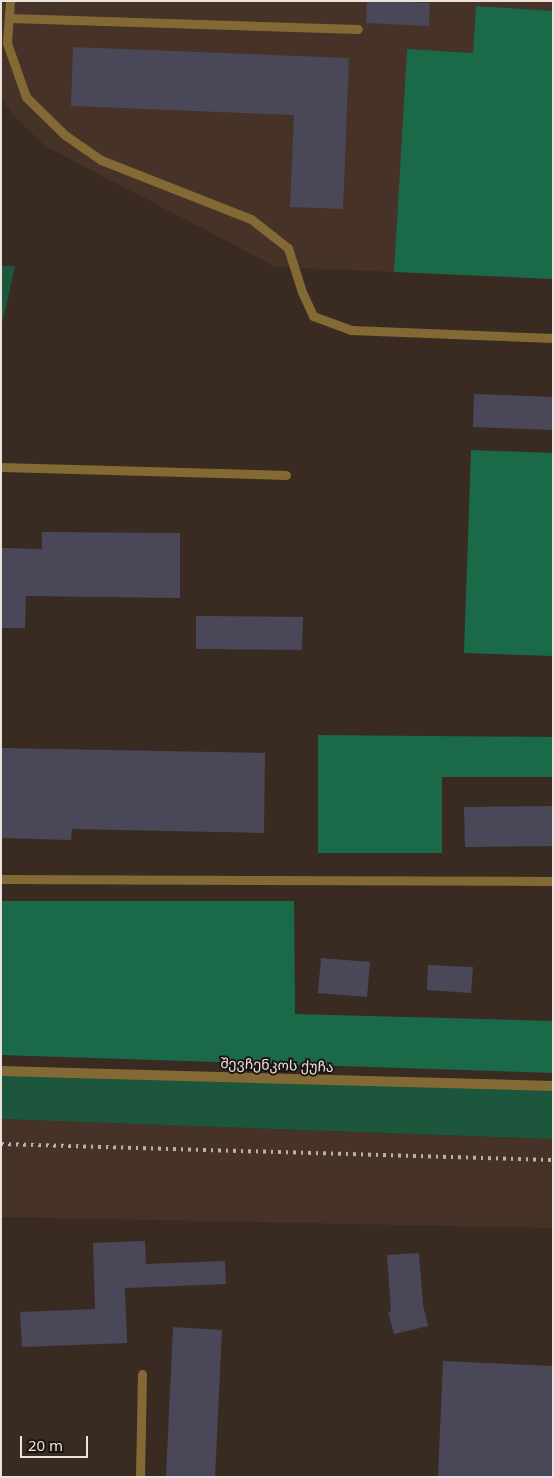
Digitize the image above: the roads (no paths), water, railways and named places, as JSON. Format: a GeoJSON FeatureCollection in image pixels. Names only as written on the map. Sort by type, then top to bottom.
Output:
{"type":"FeatureCollection","features":[{"type":"Feature","properties":{"kind":"street","name":"შევჩენკოს ქუჩა"},"geometry":{"type":"LineString","coordinates":[[1,1071],[553,1086]]}},
{"type":"Feature","properties":{"kind":"lane"},"geometry":{"type":"LineString","coordinates":[[10,1],[7,43],[26,97],[65,135],[101,160],[251,219],[288,248],[302,292],[313,316],[351,330],[553,338]]}},
{"type":"Feature","properties":{"kind":"lane"},"geometry":{"type":"LineString","coordinates":[[9,18],[358,29]]}},
{"type":"Feature","properties":{"kind":"lane"},"geometry":{"type":"LineString","coordinates":[[1,467],[286,475]]}},
{"type":"Feature","properties":{"kind":"lane"},"geometry":{"type":"LineString","coordinates":[[1,879],[553,881]]}},
{"type":"Feature","properties":{"kind":"lane"},"geometry":{"type":"LineString","coordinates":[[140,1477],[142,1374]]}},
{"type":"Feature","properties":{"kind":"railway"},"geometry":{"type":"LineString","coordinates":[[1,1144],[553,1160]]}}]}
